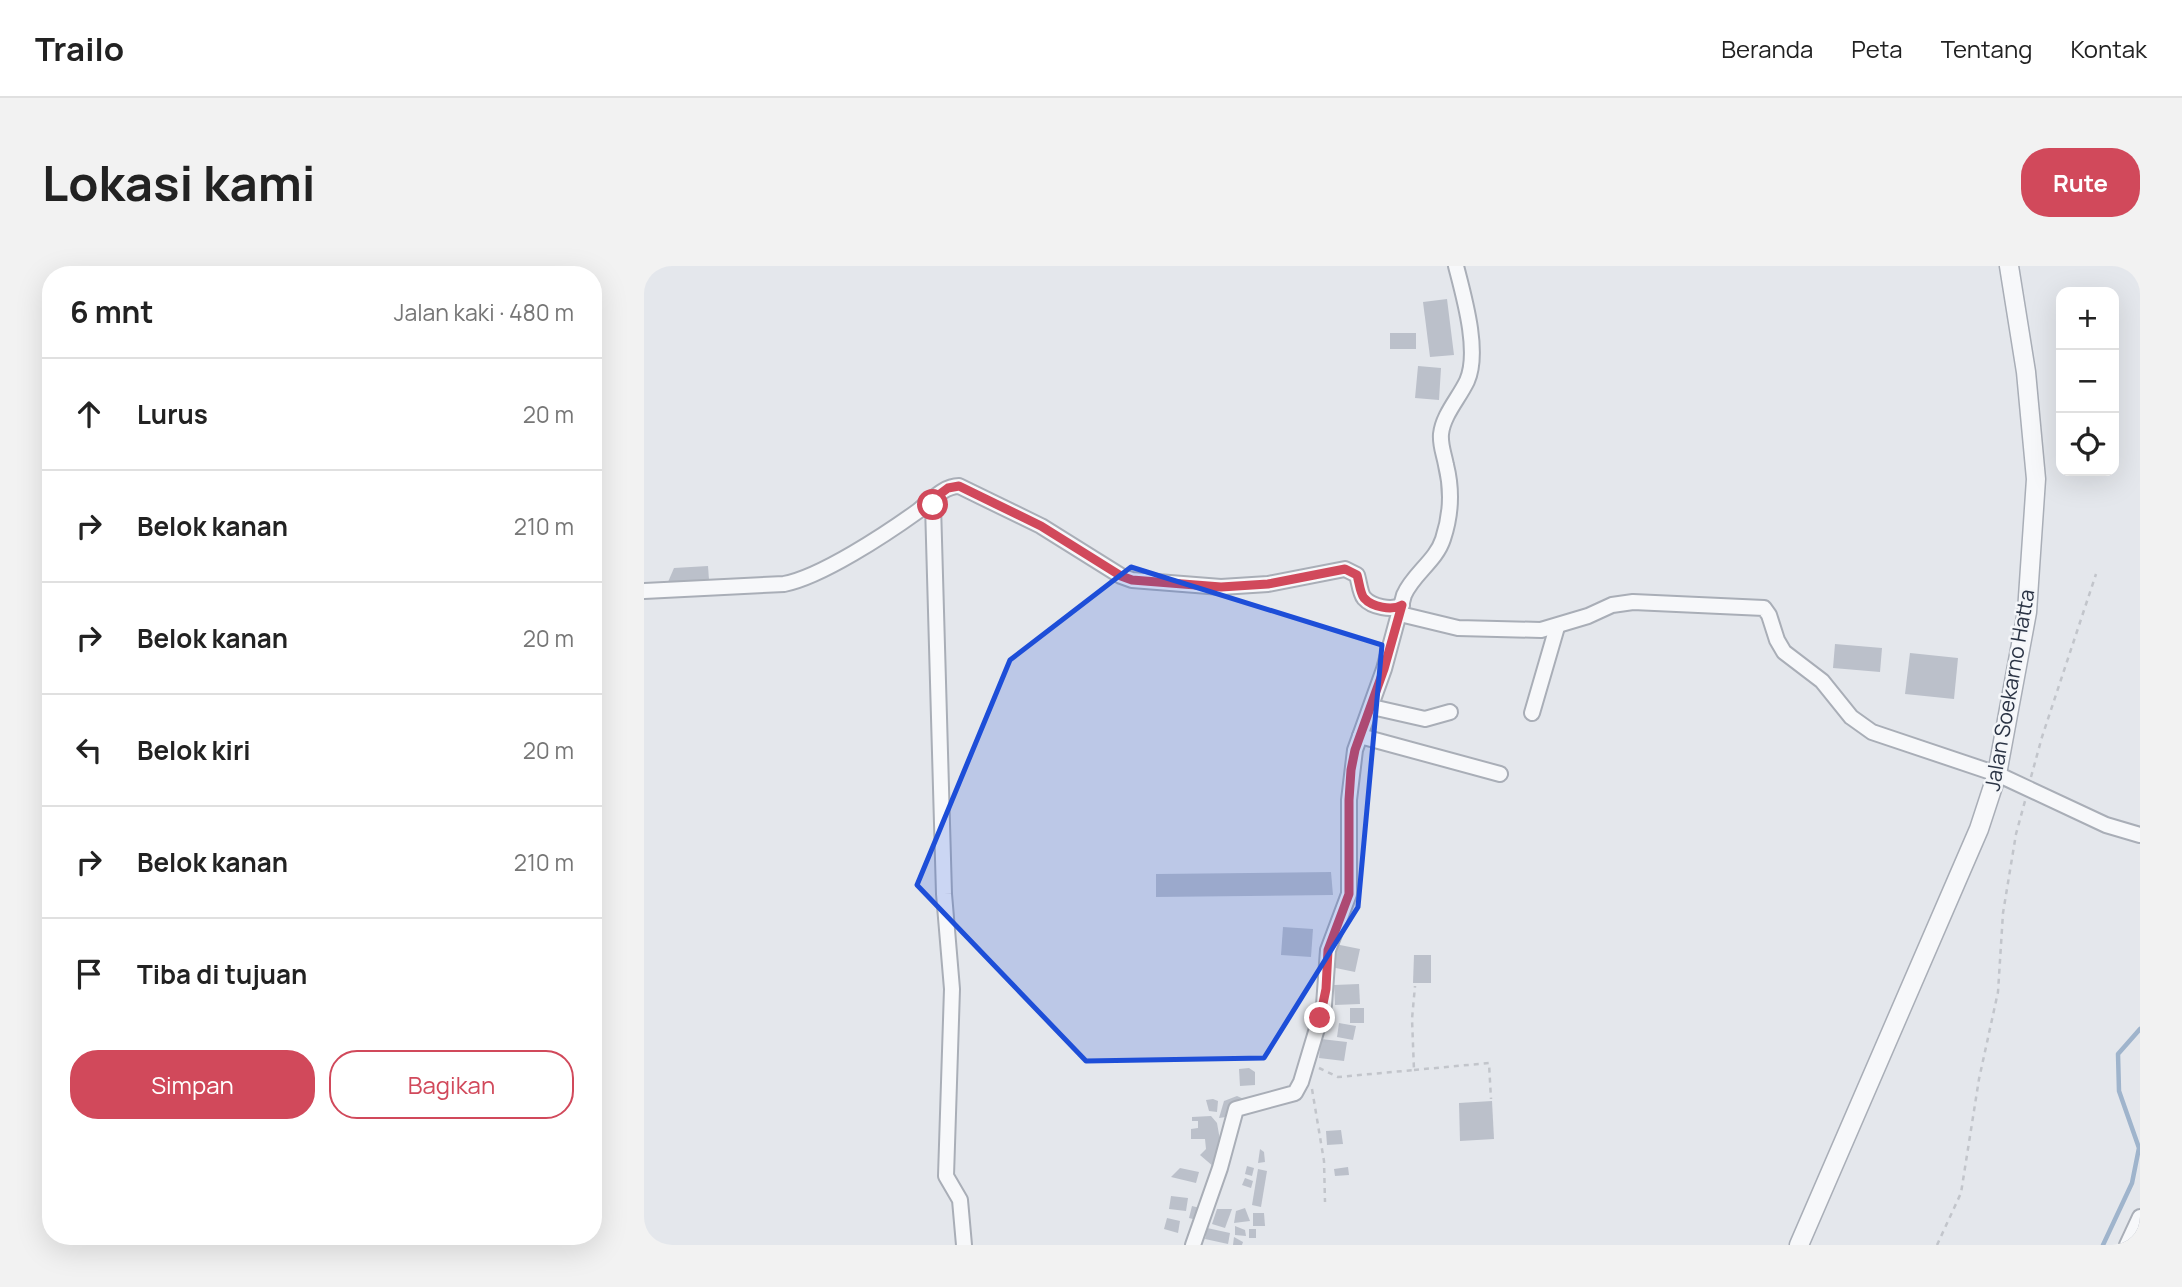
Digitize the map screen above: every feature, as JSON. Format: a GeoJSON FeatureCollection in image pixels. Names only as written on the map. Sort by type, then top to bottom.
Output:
{"type":"FeatureCollection","features":[{"type":"Feature","properties":{"kind":"street"},"geometry":{"type":"LineString","coordinates":[[1193,1245],[1220,1168],[1236,1109],[1295,1093],[1324,1004],[1328,950],[1349,894],[1351,770],[1408,586],[1443,541],[1449,509],[1449,479],[1441,443],[1442,426],[1468,379],[1472,365],[1470,333],[1457,266]]}},
{"type":"Feature","properties":{"kind":"street","name":"Jalan Soekarno Hatta"},"geometry":{"type":"LineString","coordinates":[[1799,1245],[1979,829],[1997,774],[2027,612],[2036,479],[2026,372],[2009,266]]}},
{"type":"Feature","properties":{"kind":"street"},"geometry":{"type":"LineString","coordinates":[[644,591],[798,581],[863,546],[948,488],[959,486],[1041,526],[1121,576],[1132,580],[1233,586],[1268,584],[1345,569],[1357,575],[1362,595],[1367,600],[1458,628],[1523,630],[1557,627],[1612,604],[1633,602],[1764,608],[1784,652],[1822,681],[1851,717],[1872,732],[1997,774],[2106,825],[2140,835]]}},
{"type":"Feature","properties":{"kind":"street"},"geometry":{"type":"LineString","coordinates":[[928,503],[933,505],[944,894],[952,989],[946,1176],[960,1200],[964,1245]]}},
{"type":"Feature","properties":{"kind":"street"},"geometry":{"type":"LineString","coordinates":[[1532,713],[1557,627]]}},
{"type":"Feature","properties":{"kind":"street"},"geometry":{"type":"LineString","coordinates":[[1372,707],[1425,719],[1450,712]]}},
{"type":"Feature","properties":{"kind":"street"},"geometry":{"type":"LineString","coordinates":[[1360,736],[1500,774]]}},
{"type":"Feature","properties":{"kind":"street"},"geometry":{"type":"LineString","coordinates":[[2127,1245],[2140,1217]]}},
{"type":"Feature","properties":{"kind":"path"},"geometry":{"type":"LineString","coordinates":[[1937,1245],[1961,1193],[1979,1079],[1998,992],[2003,913],[2017,834],[2042,737],[2096,574]]}},
{"type":"Feature","properties":{"kind":"path"},"geometry":{"type":"LineString","coordinates":[[1414,1070],[1412,1019],[1415,986]]}},
{"type":"Feature","properties":{"kind":"path"},"geometry":{"type":"LineString","coordinates":[[1306,1062],[1338,1077],[1489,1063],[1491,1099]]}},
{"type":"Feature","properties":{"kind":"path"},"geometry":{"type":"LineString","coordinates":[[1306,1062],[1324,1161],[1325,1202]]}},
{"type":"Feature","properties":{"kind":"highlighted area"},"geometry":{"type":"Polygon","coordinates":[[[1131,567],[1382,645],[1358,907],[1264,1058],[1086,1061],[917,885],[1010,660],[1131,567]]]}},
{"type":"Feature","properties":{"kind":"building"},"geometry":{"type":"Polygon","coordinates":[[[1447,299],[1454,355],[1430,357],[1423,302],[1447,299]]]}},
{"type":"Feature","properties":{"kind":"building"},"geometry":{"type":"Polygon","coordinates":[[[1390,333],[1416,333],[1416,349],[1390,349],[1390,333]]]}},
{"type":"Feature","properties":{"kind":"building"},"geometry":{"type":"Polygon","coordinates":[[[1418,366],[1441,368],[1439,400],[1415,398],[1418,366]]]}},
{"type":"Feature","properties":{"kind":"building"},"geometry":{"type":"Polygon","coordinates":[[[708,566],[709,580],[668,582],[674,568],[708,566]]]}},
{"type":"Feature","properties":{"kind":"building"},"geometry":{"type":"Polygon","coordinates":[[[1835,644],[1882,648],[1880,672],[1833,668],[1835,644]]]}},
{"type":"Feature","properties":{"kind":"building"},"geometry":{"type":"Polygon","coordinates":[[[1910,653],[1958,658],[1954,699],[1905,694],[1910,653]]]}},
{"type":"Feature","properties":{"kind":"building"},"geometry":{"type":"Polygon","coordinates":[[[1331,872],[1333,895],[1156,897],[1156,874],[1331,872]]]}},
{"type":"Feature","properties":{"kind":"building"},"geometry":{"type":"Polygon","coordinates":[[[1283,927],[1313,929],[1311,957],[1281,955],[1283,927]]]}},
{"type":"Feature","properties":{"kind":"building"},"geometry":{"type":"Polygon","coordinates":[[[1335,944],[1360,949],[1355,972],[1331,967],[1335,944]]]}},
{"type":"Feature","properties":{"kind":"building"},"geometry":{"type":"Polygon","coordinates":[[[1414,955],[1431,955],[1431,983],[1413,983],[1414,955]]]}},
{"type":"Feature","properties":{"kind":"building"},"geometry":{"type":"Polygon","coordinates":[[[1359,984],[1360,1004],[1335,1005],[1334,985],[1359,984]]]}},
{"type":"Feature","properties":{"kind":"building"},"geometry":{"type":"Polygon","coordinates":[[[1350,1008],[1364,1008],[1364,1023],[1350,1023],[1350,1008]]]}},
{"type":"Feature","properties":{"kind":"building"},"geometry":{"type":"Polygon","coordinates":[[[1339,1023],[1356,1026],[1353,1040],[1337,1037],[1339,1023]]]}},
{"type":"Feature","properties":{"kind":"building"},"geometry":{"type":"Polygon","coordinates":[[[1321,1039],[1347,1042],[1344,1061],[1319,1058],[1321,1039]]]}},
{"type":"Feature","properties":{"kind":"building"},"geometry":{"type":"Polygon","coordinates":[[[1249,1068],[1255,1072],[1255,1085],[1240,1086],[1239,1069],[1249,1068]]]}},
{"type":"Feature","properties":{"kind":"building"},"geometry":{"type":"Polygon","coordinates":[[[1237,1096],[1246,1100],[1233,1116],[1219,1118],[1224,1101],[1237,1096]]]}},
{"type":"Feature","properties":{"kind":"building"},"geometry":{"type":"Polygon","coordinates":[[[1206,1100],[1218,1101],[1217,1112],[1209,1111],[1206,1100]]]}},
{"type":"Feature","properties":{"kind":"building"},"geometry":{"type":"Polygon","coordinates":[[[1492,1101],[1494,1139],[1460,1141],[1459,1103],[1492,1101]]]}},
{"type":"Feature","properties":{"kind":"building"},"geometry":{"type":"Polygon","coordinates":[[[1211,1116],[1217,1123],[1220,1140],[1214,1167],[1200,1155],[1206,1149],[1205,1139],[1191,1139],[1191,1129],[1198,1128],[1198,1121],[1192,1121],[1192,1117],[1211,1116]]]}},
{"type":"Feature","properties":{"kind":"building"},"geometry":{"type":"Polygon","coordinates":[[[1341,1130],[1343,1144],[1327,1145],[1326,1131],[1341,1130]]]}},
{"type":"Feature","properties":{"kind":"building"},"geometry":{"type":"Polygon","coordinates":[[[1260,1149],[1264,1152],[1265,1162],[1258,1163],[1260,1149]]]}},
{"type":"Feature","properties":{"kind":"building"},"geometry":{"type":"Polygon","coordinates":[[[1247,1166],[1254,1168],[1252,1176],[1245,1174],[1247,1166]]]}},
{"type":"Feature","properties":{"kind":"building"},"geometry":{"type":"Polygon","coordinates":[[[1348,1167],[1349,1175],[1335,1176],[1334,1169],[1348,1167]]]}},
{"type":"Feature","properties":{"kind":"building"},"geometry":{"type":"Polygon","coordinates":[[[1180,1168],[1199,1172],[1196,1183],[1171,1177],[1180,1168]]]}},
{"type":"Feature","properties":{"kind":"building"},"geometry":{"type":"Polygon","coordinates":[[[1258,1169],[1267,1171],[1261,1207],[1252,1205],[1258,1169]]]}},
{"type":"Feature","properties":{"kind":"building"},"geometry":{"type":"Polygon","coordinates":[[[1245,1178],[1253,1181],[1251,1188],[1242,1185],[1245,1178]]]}},
{"type":"Feature","properties":{"kind":"building"},"geometry":{"type":"Polygon","coordinates":[[[1171,1196],[1188,1198],[1186,1211],[1169,1209],[1171,1196]]]}},
{"type":"Feature","properties":{"kind":"building"},"geometry":{"type":"Polygon","coordinates":[[[1192,1206],[1200,1208],[1197,1220],[1189,1218],[1192,1206]]]}},
{"type":"Feature","properties":{"kind":"building"},"geometry":{"type":"Polygon","coordinates":[[[1245,1208],[1250,1221],[1234,1223],[1236,1211],[1245,1208]]]}},
{"type":"Feature","properties":{"kind":"building"},"geometry":{"type":"Polygon","coordinates":[[[1217,1209],[1232,1209],[1225,1228],[1212,1224],[1217,1209]]]}},
{"type":"Feature","properties":{"kind":"building"},"geometry":{"type":"Polygon","coordinates":[[[1253,1213],[1264,1213],[1265,1226],[1253,1226],[1253,1213]]]}},
{"type":"Feature","properties":{"kind":"building"},"geometry":{"type":"Polygon","coordinates":[[[1167,1218],[1180,1221],[1178,1233],[1164,1229],[1167,1218]]]}},
{"type":"Feature","properties":{"kind":"building"},"geometry":{"type":"Polygon","coordinates":[[[1235,1226],[1245,1230],[1246,1236],[1235,1235],[1235,1226]]]}},
{"type":"Feature","properties":{"kind":"building"},"geometry":{"type":"Polygon","coordinates":[[[1207,1228],[1230,1233],[1228,1244],[1205,1239],[1207,1228]]]}},
{"type":"Feature","properties":{"kind":"building"},"geometry":{"type":"Polygon","coordinates":[[[1249,1229],[1256,1229],[1256,1238],[1249,1238],[1249,1229]]]}},
{"type":"Feature","properties":{"kind":"building"},"geometry":{"type":"Polygon","coordinates":[[[1234,1237],[1243,1242],[1242,1245],[1233,1245],[1234,1237]]]}},
{"type":"Feature","properties":{"kind":"waterway"},"geometry":{"type":"LineString","coordinates":[[2103,1245],[2132,1183],[2139,1148],[2119,1091],[2118,1054],[2140,1029]]}},
{"type":"Feature","properties":{"kind":"route"},"geometry":{"type":"LineString","coordinates":[[933,505],[928,503],[948,488],[959,486],[1041,526],[1121,576],[1132,580],[1221,587],[1268,584],[1345,569],[1357,575],[1362,595],[1367,600],[1396,609],[1402,605],[1351,770],[1349,894],[1328,950],[1326,989],[1320,1018]]}}]}
